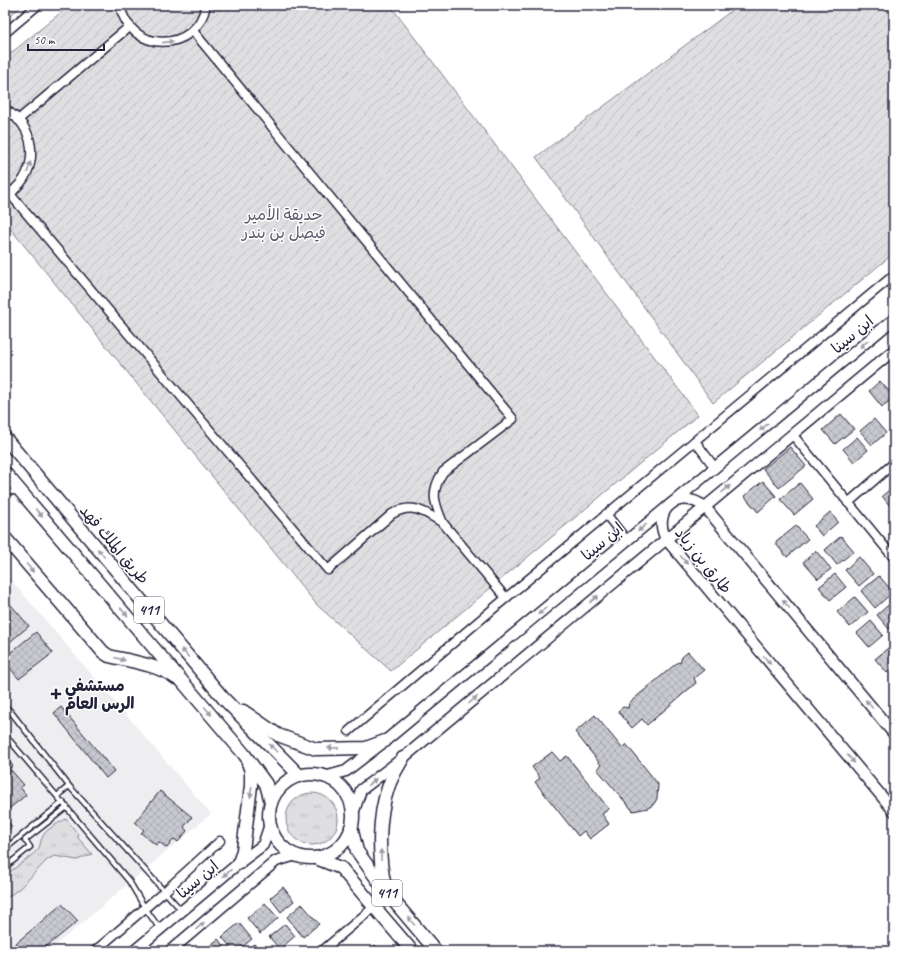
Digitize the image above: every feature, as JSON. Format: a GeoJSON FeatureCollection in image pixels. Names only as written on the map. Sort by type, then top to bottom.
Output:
{"type":"FeatureCollection","features":[{"type":"Feature","properties":{"kind":"main road","name":"طريق الملك فهد"},"geometry":{"type":"LineString","coordinates":[[5,438],[224,699],[300,776]]}},
{"type":"Feature","properties":{"kind":"main road","name":"411"},"geometry":{"type":"LineString","coordinates":[[5,473],[244,754],[266,784],[271,802],[269,813],[270,824],[275,837],[284,848],[296,855],[306,858],[316,858],[328,854],[338,848],[352,827]]}},
{"type":"Feature","properties":{"kind":"main road"},"geometry":{"type":"LineString","coordinates":[[5,538],[103,652],[109,656],[171,674],[186,686]]}},
{"type":"Feature","properties":{"kind":"main road"},"geometry":{"type":"LineString","coordinates":[[224,699],[278,734],[316,748],[366,748],[385,741]]}},
{"type":"Feature","properties":{"kind":"main road"},"geometry":{"type":"LineString","coordinates":[[239,863],[243,850],[252,786],[251,771],[244,754]]}},
{"type":"Feature","properties":{"kind":"main road"},"geometry":{"type":"LineString","coordinates":[[387,893],[382,871],[381,821],[388,788],[403,758]]}},
{"type":"Feature","properties":{"kind":"main road","name":"411"},"geometry":{"type":"LineString","coordinates":[[300,776],[312,774],[324,777],[336,782],[344,791],[350,802],[353,814],[352,827],[356,851],[387,893],[436,951]]}},
{"type":"Feature","properties":{"kind":"main road"},"geometry":{"type":"LineString","coordinates":[[271,802],[278,791],[288,782],[300,776]]}},
{"type":"Feature","properties":{"kind":"main road","name":"411"},"geometry":{"type":"LineString","coordinates":[[316,858],[341,868],[412,951]]}},
{"type":"Feature","properties":{"kind":"street"},"geometry":{"type":"LineString","coordinates":[[5,33],[38,5]]}},
{"type":"Feature","properties":{"kind":"street"},"geometry":{"type":"LineString","coordinates":[[120,5],[125,20],[134,31],[146,39],[159,42],[174,42],[187,36],[197,26],[204,14],[206,5]]}},
{"type":"Feature","properties":{"kind":"street"},"geometry":{"type":"LineString","coordinates":[[18,120],[130,26]]}},
{"type":"Feature","properties":{"kind":"street"},"geometry":{"type":"LineString","coordinates":[[193,31],[513,419],[443,472],[437,481],[434,493],[436,505],[443,523]]}},
{"type":"Feature","properties":{"kind":"street"},"geometry":{"type":"LineString","coordinates":[[5,110],[11,113],[22,124],[29,138],[32,153],[29,169],[22,183],[8,195],[328,570],[392,514],[402,509],[415,509],[426,512],[443,523],[506,598]]}},
{"type":"Feature","properties":{"kind":"street"},"geometry":{"type":"LineString","coordinates":[[349,731],[606,514],[894,276]]}},
{"type":"Feature","properties":{"kind":"street","name":"ابن سينا"},"geometry":{"type":"LineString","coordinates":[[324,777],[346,771],[385,741],[894,319]]}},
{"type":"Feature","properties":{"kind":"street"},"geometry":{"type":"LineString","coordinates":[[353,814],[361,790],[403,758],[894,350]]}},
{"type":"Feature","properties":{"kind":"street"},"geometry":{"type":"LineString","coordinates":[[792,434],[894,558]]}},
{"type":"Feature","properties":{"kind":"street"},"geometry":{"type":"LineString","coordinates":[[695,441],[715,468]]}},
{"type":"Feature","properties":{"kind":"street"},"geometry":{"type":"LineString","coordinates":[[848,503],[894,463]]}},
{"type":"Feature","properties":{"kind":"street","name":"طارق بن زياد"},"geometry":{"type":"LineString","coordinates":[[894,734],[705,507],[692,500],[685,499],[678,500],[671,504],[662,516],[662,532],[666,539],[894,811]]}},
{"type":"Feature","properties":{"kind":"street"},"geometry":{"type":"LineString","coordinates":[[606,514],[627,541]]}},
{"type":"Feature","properties":{"kind":"street","name":"ابن سينا"},"geometry":{"type":"LineString","coordinates":[[134,951],[239,863],[263,845],[270,824]]}},
{"type":"Feature","properties":{"kind":"street"},"geometry":{"type":"LineString","coordinates":[[95,951],[165,891],[220,841]]}},
{"type":"Feature","properties":{"kind":"street"},"geometry":{"type":"LineString","coordinates":[[171,951],[276,861],[296,855]]}},
{"type":"Feature","properties":{"kind":"street"},"geometry":{"type":"LineString","coordinates":[[322,951],[374,907]]}},
{"type":"Feature","properties":{"kind":"lane"},"geometry":{"type":"LineString","coordinates":[[5,492],[21,492]]}},
{"type":"Feature","properties":{"kind":"lane"},"geometry":{"type":"LineString","coordinates":[[5,706],[69,786],[182,911]]}},
{"type":"Feature","properties":{"kind":"lane"},"geometry":{"type":"LineString","coordinates":[[5,735],[129,882],[160,930]]}},
{"type":"Feature","properties":{"kind":"lane"},"geometry":{"type":"LineString","coordinates":[[58,796],[69,786]]}},
{"type":"Feature","properties":{"kind":"lane"},"geometry":{"type":"LineString","coordinates":[[5,849],[63,802]]}},
{"type":"Feature","properties":{"kind":"lane"},"geometry":{"type":"LineString","coordinates":[[5,858],[10,864],[30,847],[25,840],[67,807]]}},
{"type":"Feature","properties":{"kind":"shaded area","name":"مستشفي الرس العام"},"geometry":{"type":"Polygon","coordinates":[[[5,573],[211,814],[49,951],[5,951],[5,573]]]}},
{"type":"Feature","properties":{"kind":"green space"},"geometry":{"type":"Polygon","coordinates":[[[8,5],[23,5],[9,16],[8,5]]]}},
{"type":"Feature","properties":{"kind":"green space","name":"حديقة الأمير فيصل بن بندر"},"geometry":{"type":"Polygon","coordinates":[[[70,5],[390,5],[698,415],[391,671],[317,605],[5,222],[5,58],[70,5]]]}},
{"type":"Feature","properties":{"kind":"green space"},"geometry":{"type":"Polygon","coordinates":[[[739,5],[894,5],[894,253],[713,403],[536,157],[739,5]]]}},
{"type":"Feature","properties":{"kind":"green space"},"geometry":{"type":"Polygon","coordinates":[[[307,793],[317,793],[331,800],[338,814],[338,824],[331,838],[317,845],[307,845],[297,841],[290,834],[286,824],[286,814],[290,804],[297,797],[307,793]]]}},
{"type":"Feature","properties":{"kind":"green space"},"geometry":{"type":"Polygon","coordinates":[[[66,819],[78,834],[78,838],[92,854],[77,860],[54,856],[47,860],[20,888],[5,899],[5,871],[7,873],[10,872],[24,862],[39,848],[45,833],[66,819]]]}},
{"type":"Feature","properties":{"kind":"building"},"geometry":{"type":"Polygon","coordinates":[[[880,381],[894,397],[882,407],[869,391],[880,381]]]}},
{"type":"Feature","properties":{"kind":"building"},"geometry":{"type":"Polygon","coordinates":[[[894,412],[894,423],[889,416],[894,412]]]}},
{"type":"Feature","properties":{"kind":"building"},"geometry":{"type":"Polygon","coordinates":[[[841,414],[854,429],[835,444],[823,430],[841,414]]]}},
{"type":"Feature","properties":{"kind":"building"},"geometry":{"type":"Polygon","coordinates":[[[874,419],[886,433],[872,445],[860,431],[874,419]]]}},
{"type":"Feature","properties":{"kind":"building"},"geometry":{"type":"Polygon","coordinates":[[[857,437],[868,450],[854,462],[843,449],[857,437]]]}},
{"type":"Feature","properties":{"kind":"building"},"geometry":{"type":"Polygon","coordinates":[[[790,447],[806,466],[779,488],[763,469],[790,447]]]}},
{"type":"Feature","properties":{"kind":"building"},"geometry":{"type":"Polygon","coordinates":[[[763,481],[776,496],[758,512],[744,496],[763,481]]]}},
{"type":"Feature","properties":{"kind":"building"},"geometry":{"type":"Polygon","coordinates":[[[800,483],[813,499],[794,515],[780,499],[800,483]]]}},
{"type":"Feature","properties":{"kind":"building"},"geometry":{"type":"Polygon","coordinates":[[[894,486],[894,511],[882,496],[894,486]]]}},
{"type":"Feature","properties":{"kind":"building"},"geometry":{"type":"Polygon","coordinates":[[[830,512],[838,522],[822,536],[814,526],[830,512]]]}},
{"type":"Feature","properties":{"kind":"building"},"geometry":{"type":"Polygon","coordinates":[[[796,526],[808,539],[787,557],[775,543],[796,526]]]}},
{"type":"Feature","properties":{"kind":"building"},"geometry":{"type":"Polygon","coordinates":[[[841,536],[854,551],[837,565],[825,550],[841,536]]]}},
{"type":"Feature","properties":{"kind":"building"},"geometry":{"type":"Polygon","coordinates":[[[816,551],[831,569],[818,579],[803,562],[816,551]]]}},
{"type":"Feature","properties":{"kind":"building"},"geometry":{"type":"Polygon","coordinates":[[[859,557],[873,574],[859,586],[845,570],[859,557]]]}},
{"type":"Feature","properties":{"kind":"building"},"geometry":{"type":"Polygon","coordinates":[[[835,574],[846,587],[830,600],[819,587],[835,574]]]}},
{"type":"Feature","properties":{"kind":"building"},"geometry":{"type":"Polygon","coordinates":[[[879,576],[893,592],[875,608],[861,591],[879,576]]]}},
{"type":"Feature","properties":{"kind":"building"},"geometry":{"type":"Polygon","coordinates":[[[855,597],[868,612],[850,627],[837,612],[855,597]]]}},
{"type":"Feature","properties":{"kind":"building"},"geometry":{"type":"Polygon","coordinates":[[[5,598],[29,626],[5,646],[5,598]]]}},
{"type":"Feature","properties":{"kind":"building"},"geometry":{"type":"Polygon","coordinates":[[[894,600],[894,624],[889,629],[877,615],[894,600]]]}},
{"type":"Feature","properties":{"kind":"building"},"geometry":{"type":"Polygon","coordinates":[[[871,621],[883,635],[869,647],[857,633],[871,621]]]}},
{"type":"Feature","properties":{"kind":"building"},"geometry":{"type":"Polygon","coordinates":[[[36,632],[53,653],[19,679],[5,662],[5,657],[36,632]]]}},
{"type":"Feature","properties":{"kind":"building"},"geometry":{"type":"Polygon","coordinates":[[[894,643],[894,667],[887,673],[875,659],[894,643]]]}},
{"type":"Feature","properties":{"kind":"building"},"geometry":{"type":"Polygon","coordinates":[[[688,652],[704,670],[694,678],[696,683],[647,725],[642,719],[632,728],[618,711],[623,707],[628,708],[629,703],[678,662],[680,663],[682,657],[688,652]]]}},
{"type":"Feature","properties":{"kind":"building"},"geometry":{"type":"Polygon","coordinates":[[[61,707],[114,771],[106,778],[54,713],[61,707]]]}},
{"type":"Feature","properties":{"kind":"building"},"geometry":{"type":"Polygon","coordinates":[[[595,715],[622,748],[626,744],[658,784],[657,799],[653,805],[648,808],[633,811],[597,769],[601,765],[575,732],[595,715]]]}},
{"type":"Feature","properties":{"kind":"building"},"geometry":{"type":"Polygon","coordinates":[[[552,752],[560,761],[567,756],[609,809],[602,814],[609,824],[590,839],[584,831],[578,836],[535,782],[540,778],[532,767],[552,752]]]}},
{"type":"Feature","properties":{"kind":"building"},"geometry":{"type":"Polygon","coordinates":[[[5,756],[13,766],[5,771],[5,756]]]}},
{"type":"Feature","properties":{"kind":"building"},"geometry":{"type":"Polygon","coordinates":[[[11,770],[24,785],[20,787],[26,795],[5,812],[5,772],[7,773],[11,770]]]}},
{"type":"Feature","properties":{"kind":"building"},"geometry":{"type":"Polygon","coordinates":[[[160,791],[192,817],[184,827],[187,831],[178,842],[174,839],[167,848],[159,842],[156,845],[141,833],[144,830],[135,822],[160,791]]]}},
{"type":"Feature","properties":{"kind":"building"},"geometry":{"type":"Polygon","coordinates":[[[5,818],[12,827],[5,832],[5,818]]]}},
{"type":"Feature","properties":{"kind":"building"},"geometry":{"type":"Polygon","coordinates":[[[283,887],[294,901],[281,912],[270,898],[283,887]]]}},
{"type":"Feature","properties":{"kind":"building"},"geometry":{"type":"Polygon","coordinates":[[[265,903],[278,918],[260,934],[247,918],[265,903]]]}},
{"type":"Feature","properties":{"kind":"building"},"geometry":{"type":"Polygon","coordinates":[[[62,904],[78,921],[41,951],[8,950],[62,904]]]}},
{"type":"Feature","properties":{"kind":"building"},"geometry":{"type":"Polygon","coordinates":[[[302,904],[319,924],[303,937],[287,917],[302,904]]]}},
{"type":"Feature","properties":{"kind":"building"},"geometry":{"type":"Polygon","coordinates":[[[239,923],[252,939],[237,951],[234,951],[222,937],[239,923]]]}},
{"type":"Feature","properties":{"kind":"building"},"geometry":{"type":"Polygon","coordinates":[[[285,924],[295,936],[280,949],[269,937],[285,924]]]}},
{"type":"Feature","properties":{"kind":"building"},"geometry":{"type":"Polygon","coordinates":[[[218,939],[228,951],[204,951],[218,939]]]}},
{"type":"Feature","properties":{"kind":"building"},"geometry":{"type":"Polygon","coordinates":[[[254,944],[261,951],[245,951],[254,944]]]}},
{"type":"Feature","properties":{"kind":"building"},"geometry":{"type":"Polygon","coordinates":[[[375,945],[380,951],[369,951],[375,945]]]}},
{"type":"Feature","properties":{"kind":"place","name":"مستشفي الرس العام"},"geometry":{"type":"Point","coordinates":[56,694]}}]}
